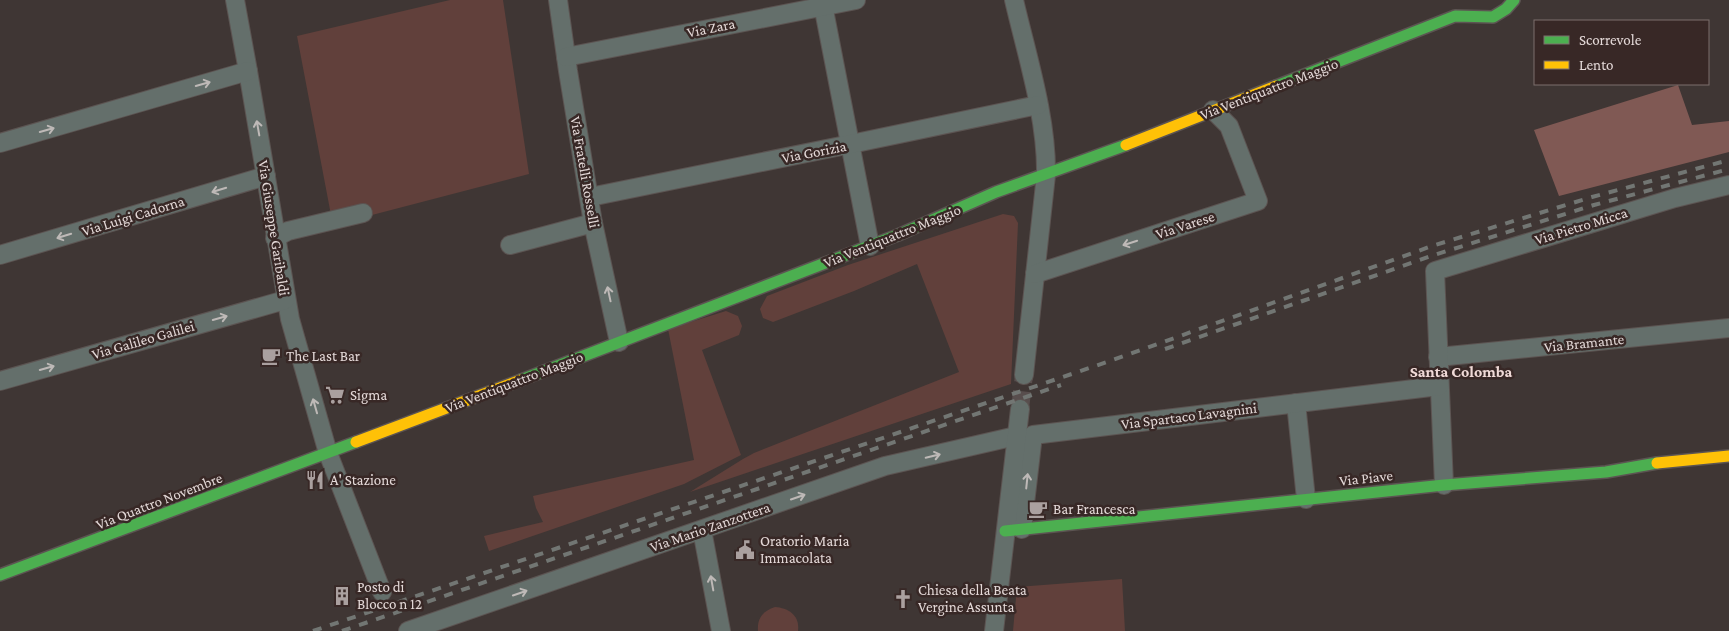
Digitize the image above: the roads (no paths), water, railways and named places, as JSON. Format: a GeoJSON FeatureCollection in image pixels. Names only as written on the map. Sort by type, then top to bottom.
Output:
{"type":"FeatureCollection","features":[{"type":"Feature","properties":{"kind":"street","name":"Via Giuseppe Garibaldi"},"geometry":{"type":"LineString","coordinates":[[235,0],[266,176],[285,300],[328,453],[382,592]]}},
{"type":"Feature","properties":{"kind":"street","name":"Via Fratelli Rosselli"},"geometry":{"type":"LineString","coordinates":[[558,0],[593,223],[619,342]]}},
{"type":"Feature","properties":{"kind":"street","name":"Via Zara"},"geometry":{"type":"LineString","coordinates":[[566,56],[823,3],[856,0]]}},
{"type":"Feature","properties":{"kind":"street"},"geometry":{"type":"LineString","coordinates":[[1014,0],[1038,105],[1046,150],[1046,175],[1024,375]]}},
{"type":"Feature","properties":{"kind":"street","name":"Via Ventiquattro Maggio"},"geometry":{"type":"LineString","coordinates":[[1454,16],[1467,0],[1472,10],[1480,17]]}},
{"type":"Feature","properties":{"kind":"street","name":"Via Ventiquattro Maggio"},"geometry":{"type":"LineString","coordinates":[[328,453],[870,246],[996,192],[1046,175],[1454,16],[1497,17],[1514,0]]}},
{"type":"Feature","properties":{"kind":"street"},"geometry":{"type":"LineString","coordinates":[[823,3],[852,144],[870,246]]}},
{"type":"Feature","properties":{"kind":"street"},"geometry":{"type":"LineString","coordinates":[[0,144],[248,71]]}},
{"type":"Feature","properties":{"kind":"street","name":"Via Varese"},"geometry":{"type":"LineString","coordinates":[[1035,274],[1258,201],[1229,126],[1230,104]]}},
{"type":"Feature","properties":{"kind":"street","name":"Via Gorizia"},"geometry":{"type":"LineString","coordinates":[[590,197],[1038,105]]}},
{"type":"Feature","properties":{"kind":"street","name":"Via Varese"},"geometry":{"type":"LineString","coordinates":[[1213,110],[1229,126]]}},
{"type":"Feature","properties":{"kind":"street","name":"Via Luigi Cadorna"},"geometry":{"type":"LineString","coordinates":[[0,255],[266,176]]}},
{"type":"Feature","properties":{"kind":"street","name":"Via Pietro Micca"},"geometry":{"type":"LineString","coordinates":[[1438,357],[1434,271],[1631,211],[1729,185]]}},
{"type":"Feature","properties":{"kind":"street"},"geometry":{"type":"LineString","coordinates":[[275,238],[288,231],[363,213]]}},
{"type":"Feature","properties":{"kind":"street"},"geometry":{"type":"LineString","coordinates":[[510,244],[593,223]]}},
{"type":"Feature","properties":{"kind":"street","name":"Via Galileo Galilei"},"geometry":{"type":"LineString","coordinates":[[0,381],[285,300]]}},
{"type":"Feature","properties":{"kind":"street","name":"Via Bramante"},"geometry":{"type":"LineString","coordinates":[[1438,357],[1729,328]]}},
{"type":"Feature","properties":{"kind":"street"},"geometry":{"type":"LineString","coordinates":[[1438,357],[1444,485]]}},
{"type":"Feature","properties":{"kind":"street","name":"Via Spartaco Lavagnini"},"geometry":{"type":"LineString","coordinates":[[1014,530],[1033,435],[1439,386]]}},
{"type":"Feature","properties":{"kind":"street"},"geometry":{"type":"LineString","coordinates":[[1296,404],[1306,499]]}},
{"type":"Feature","properties":{"kind":"street"},"geometry":{"type":"LineString","coordinates":[[994,631],[1014,530],[1016,436],[1020,409]]}},
{"type":"Feature","properties":{"kind":"street","name":"Via Mario Zanzottera"},"geometry":{"type":"LineString","coordinates":[[408,631],[885,466],[1016,436]]}},
{"type":"Feature","properties":{"kind":"street","name":"Via Quattro Novembre"},"geometry":{"type":"LineString","coordinates":[[0,575],[328,453]]}},
{"type":"Feature","properties":{"kind":"street","name":"Via Piave"},"geometry":{"type":"LineString","coordinates":[[1014,530],[1444,485],[1606,472],[1646,464],[1729,456]]}},
{"type":"Feature","properties":{"kind":"street"},"geometry":{"type":"LineString","coordinates":[[702,530],[721,631]]}},
{"type":"Feature","properties":{"kind":"tunnel"},"geometry":{"type":"LineString","coordinates":[[1020,409],[1024,375]]}},
{"type":"Feature","properties":{"kind":"railway"},"geometry":{"type":"LineString","coordinates":[[313,631],[1110,361],[1432,246],[1592,197],[1729,160]]}},
{"type":"Feature","properties":{"kind":"railway"},"geometry":{"type":"LineString","coordinates":[[1165,349],[1434,255],[1594,205],[1729,169]]}},
{"type":"Feature","properties":{"kind":"railway"},"geometry":{"type":"LineString","coordinates":[[342,631],[1061,385]]}},
{"type":"Feature","properties":{"kind":"place","name":"The Last Bar"},"geometry":{"type":"Point","coordinates":[271,356]}},
{"type":"Feature","properties":{"kind":"place","name":"Sigma"},"geometry":{"type":"Point","coordinates":[335,395]}},
{"type":"Feature","properties":{"kind":"place","name":"A' Stazione"},"geometry":{"type":"Point","coordinates":[315,480]}},
{"type":"Feature","properties":{"kind":"place","name":"Bar Francesca"},"geometry":{"type":"Point","coordinates":[1038,509]}},
{"type":"Feature","properties":{"kind":"place","name":"Oratorio Maria Immacolata"},"geometry":{"type":"Point","coordinates":[745,550]}},
{"type":"Feature","properties":{"kind":"place","name":"Posto di Blocco n 12"},"geometry":{"type":"Point","coordinates":[342,596]}},
{"type":"Feature","properties":{"kind":"place","name":"Chiesa della Beata Vergine Assunta"},"geometry":{"type":"Point","coordinates":[903,599]}},
{"type":"Feature","properties":{"kind":"district","name":"Santa Colomba"},"geometry":{"type":"Point","coordinates":[1461,371]}}]}
